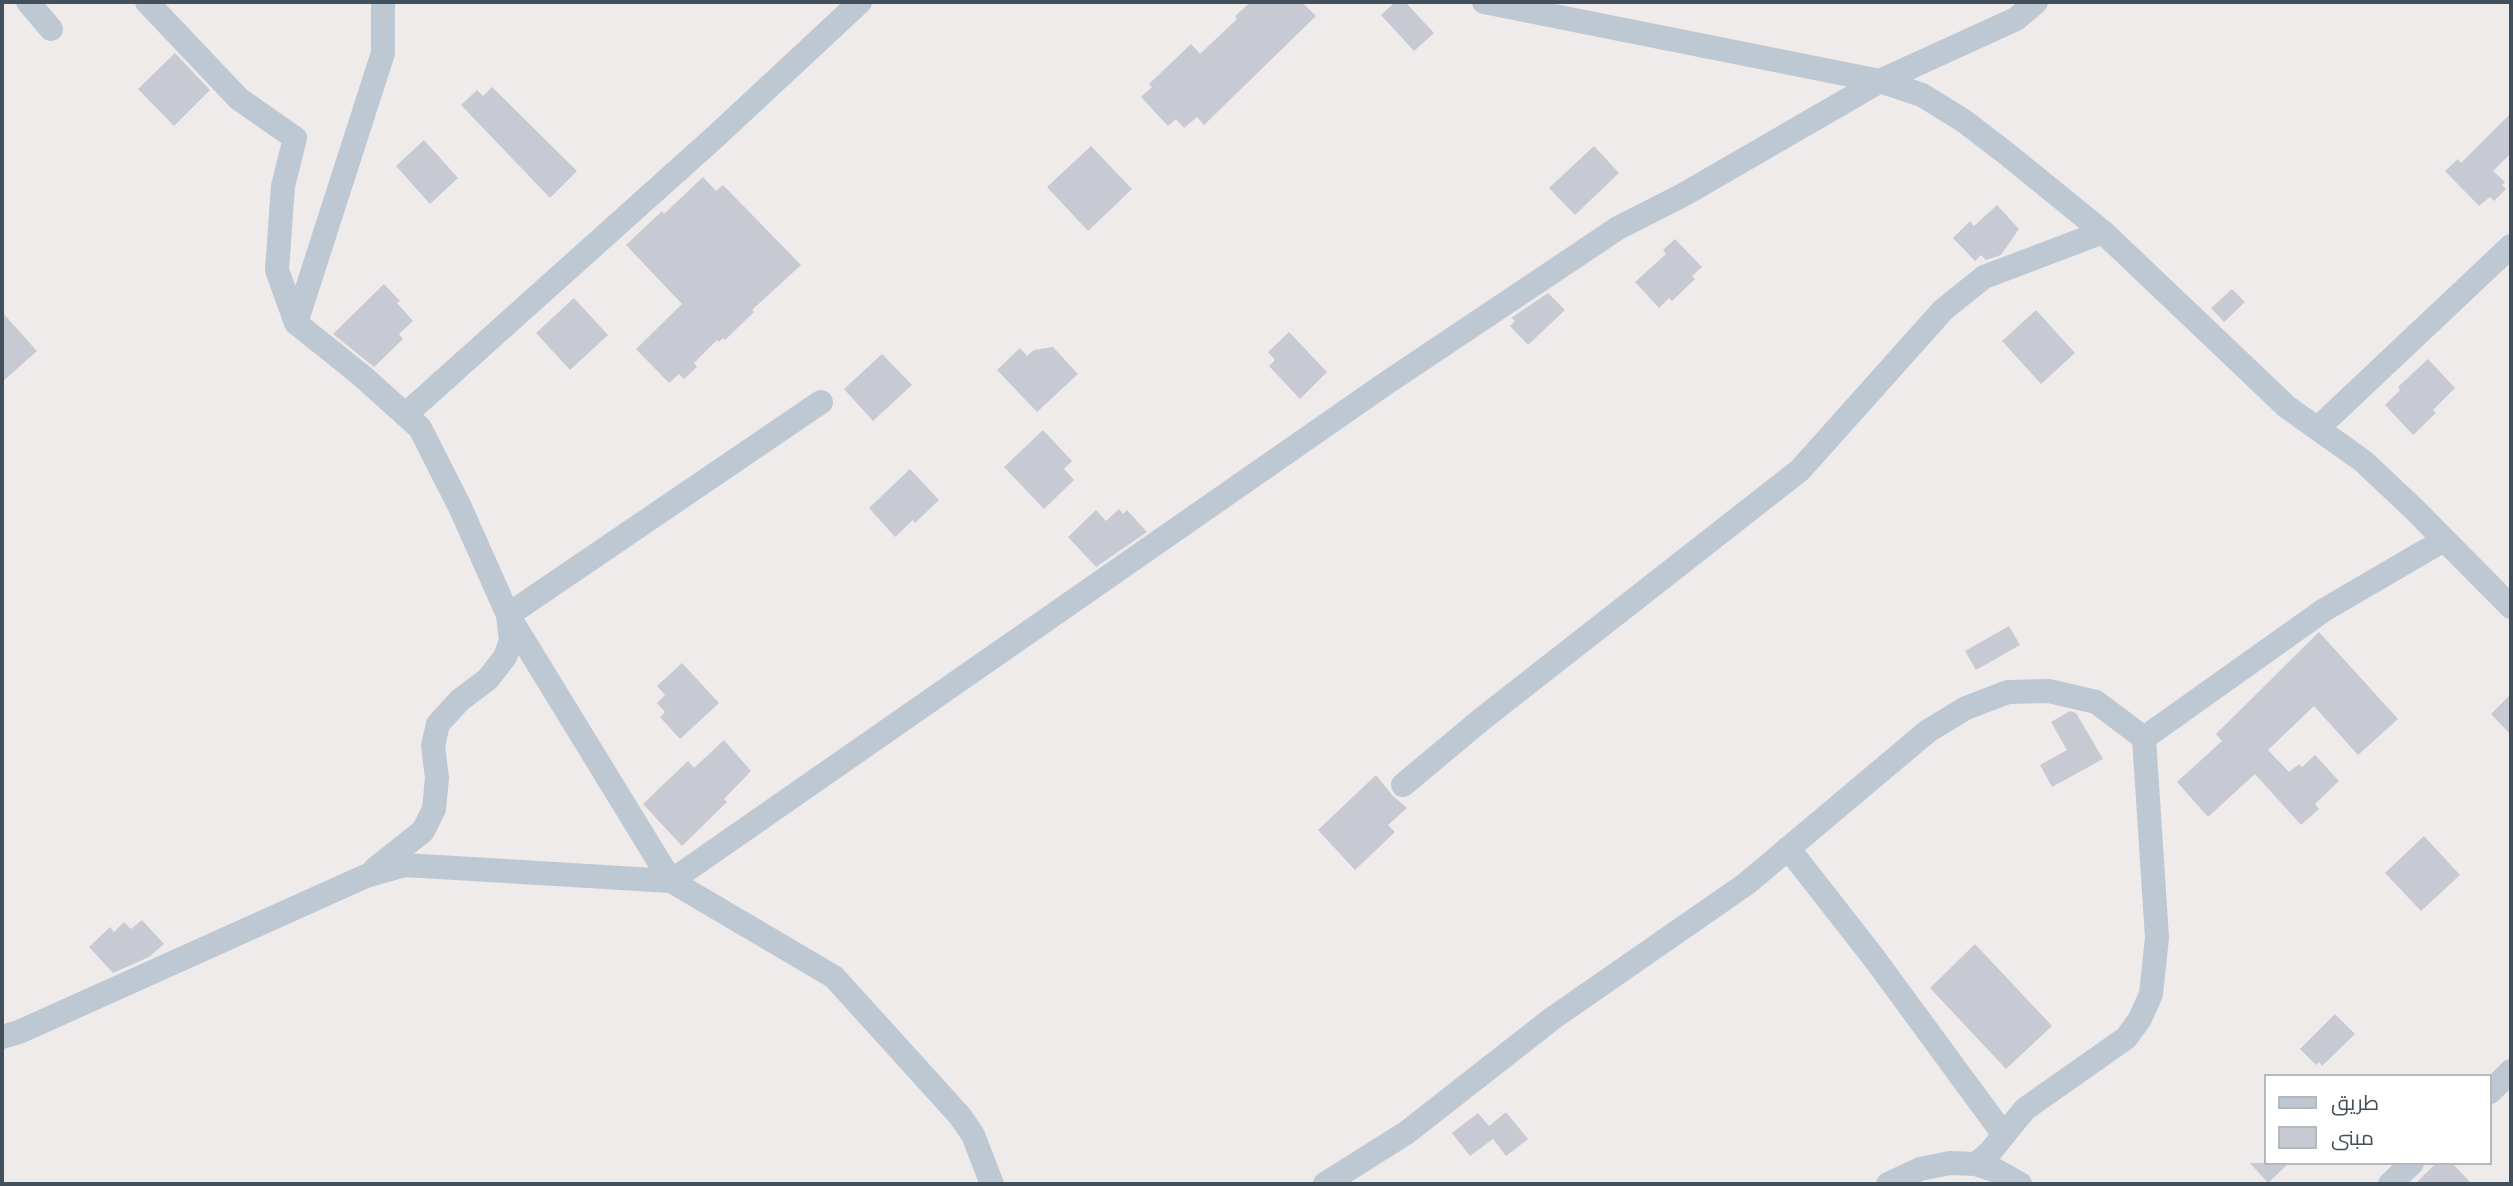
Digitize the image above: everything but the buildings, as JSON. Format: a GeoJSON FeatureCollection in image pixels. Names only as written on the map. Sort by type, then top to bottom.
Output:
{"type":"FeatureCollection","features":[{"type":"Feature","properties":{"kind":"street"},"geometry":{"type":"LineString","coordinates":[[27,2],[51,30]]}},
{"type":"Feature","properties":{"kind":"street"},"geometry":{"type":"LineString","coordinates":[[147,2],[239,99],[295,138],[283,186],[276,270],[296,323],[361,375],[420,428],[460,507],[508,615],[671,881]]}},
{"type":"Feature","properties":{"kind":"street"},"geometry":{"type":"LineString","coordinates":[[296,323],[383,53],[383,2]]}},
{"type":"Feature","properties":{"kind":"street"},"geometry":{"type":"LineString","coordinates":[[405,415],[715,137],[860,2]]}},
{"type":"Feature","properties":{"kind":"street"},"geometry":{"type":"LineString","coordinates":[[1484,2],[1880,81],[1922,95],[1964,121],[2103,233],[2287,407],[2363,461],[2511,607]]}},
{"type":"Feature","properties":{"kind":"street"},"geometry":{"type":"LineString","coordinates":[[671,881],[1385,384],[1618,228],[1683,195],[1880,81],[2016,19],[2036,2]]}},
{"type":"Feature","properties":{"kind":"street"},"geometry":{"type":"LineString","coordinates":[[1404,785],[1482,719],[1800,470],[1943,310],[1984,277],[2103,233]]}},
{"type":"Feature","properties":{"kind":"street"},"geometry":{"type":"LineString","coordinates":[[2318,428],[2511,246]]}},
{"type":"Feature","properties":{"kind":"street"},"geometry":{"type":"LineString","coordinates":[[508,615],[821,402]]}},
{"type":"Feature","properties":{"kind":"street"},"geometry":{"type":"LineString","coordinates":[[2144,738],[2323,610],[2444,540]]}},
{"type":"Feature","properties":{"kind":"street"},"geometry":{"type":"LineString","coordinates":[[366,876],[423,831],[434,809],[437,778],[433,746],[438,724],[460,700],[488,679],[505,657],[511,642],[508,615]]}},
{"type":"Feature","properties":{"kind":"street"},"geometry":{"type":"LineString","coordinates":[[1325,1184],[1406,1133],[1553,1018],[1746,884],[1928,731],[1966,708],[2008,692],[2049,691],[2096,702],[2144,738],[2157,938],[2151,994],[2140,1019],[2126,1038],[2025,1110],[1990,1152],[1976,1164]]}},
{"type":"Feature","properties":{"kind":"street"},"geometry":{"type":"LineString","coordinates":[[1788,848],[1874,958],[2004,1135]]}},
{"type":"Feature","properties":{"kind":"street"},"geometry":{"type":"LineString","coordinates":[[2,1037],[19,1032],[366,876],[405,865],[671,881],[834,977],[960,1116],[973,1135],[992,1184]]}},
{"type":"Feature","properties":{"kind":"street"},"geometry":{"type":"LineString","coordinates":[[2492,1090],[2511,1071]]}},
{"type":"Feature","properties":{"kind":"street"},"geometry":{"type":"LineString","coordinates":[[1888,1184],[1920,1169],[1950,1163],[1976,1164],[1997,1171],[2021,1184]]}},
{"type":"Feature","properties":{"kind":"street"},"geometry":{"type":"LineString","coordinates":[[2390,1184],[2410,1165]]}}]}
